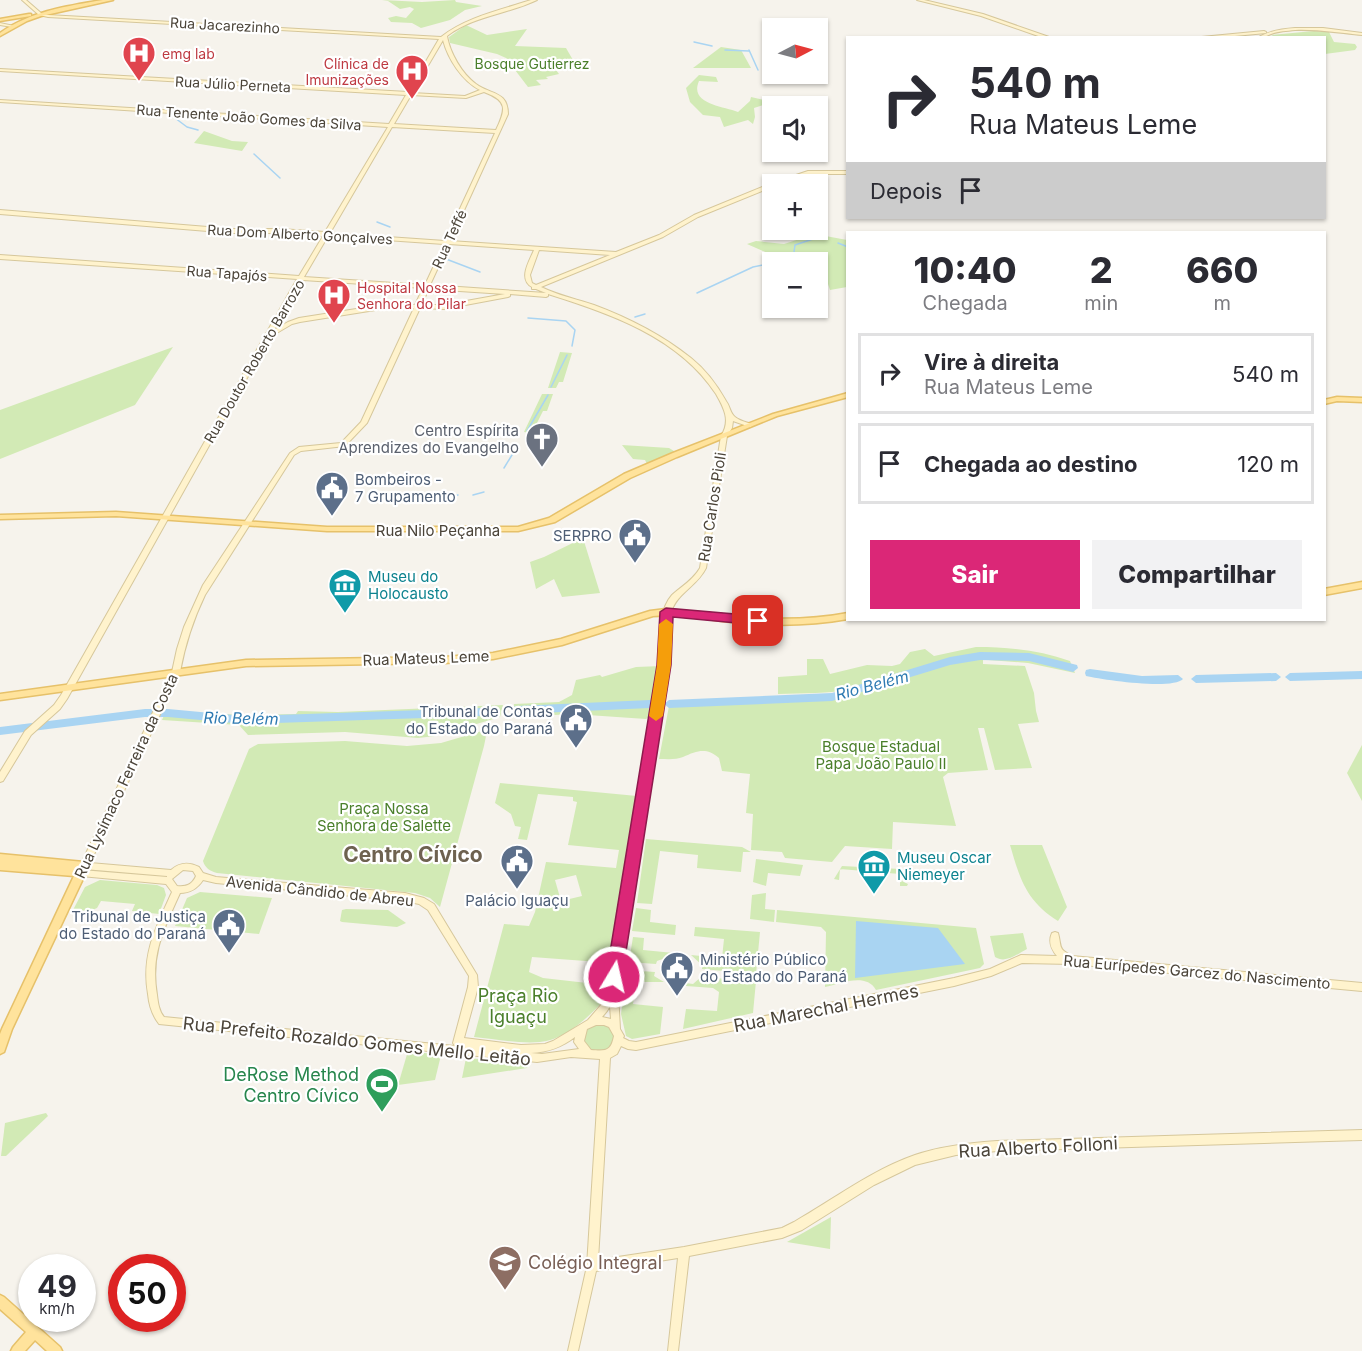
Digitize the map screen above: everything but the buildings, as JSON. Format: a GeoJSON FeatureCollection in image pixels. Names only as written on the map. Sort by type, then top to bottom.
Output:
{"type":"FeatureCollection","features":[{"type":"Feature","properties":{"kind":"main road"},"geometry":{"type":"LineString","coordinates":[[24,0],[40,13]]}},
{"type":"Feature","properties":{"kind":"main road"},"geometry":{"type":"LineString","coordinates":[[0,22],[105,0]]}},
{"type":"Feature","properties":{"kind":"main road"},"geometry":{"type":"LineString","coordinates":[[0,35],[12,26],[40,13],[111,0]]}},
{"type":"Feature","properties":{"kind":"main road","name":"Rua Doutor Roberto Barrozo"},"geometry":{"type":"LineString","coordinates":[[0,779],[31,730],[57,707],[70,687],[267,337],[277,326],[302,278],[442,37],[468,22],[535,0]]}},
{"type":"Feature","properties":{"kind":"main road"},"geometry":{"type":"LineString","coordinates":[[918,0],[982,15],[1044,36]]}},
{"type":"Feature","properties":{"kind":"main road","name":"Rua Jacarezinho"},"geometry":{"type":"LineString","coordinates":[[40,13],[442,37]]}},
{"type":"Feature","properties":{"kind":"main road"},"geometry":{"type":"LineString","coordinates":[[0,22],[12,26]]}},
{"type":"Feature","properties":{"kind":"main road"},"geometry":{"type":"LineString","coordinates":[[1254,33],[1281,31]]}},
{"type":"Feature","properties":{"kind":"main road"},"geometry":{"type":"LineString","coordinates":[[1217,36],[1281,31],[1361,34]]}},
{"type":"Feature","properties":{"kind":"main road"},"geometry":{"type":"LineString","coordinates":[[1262,36],[1267,33]]}},
{"type":"Feature","properties":{"kind":"main road"},"geometry":{"type":"LineString","coordinates":[[442,37],[446,47],[470,81],[486,90]]}},
{"type":"Feature","properties":{"kind":"main road","name":"Rua Júlio Perneta"},"geometry":{"type":"LineString","coordinates":[[0,70],[466,97],[477,91],[486,90]]}},
{"type":"Feature","properties":{"kind":"main road","name":"Rua Teffé"},"geometry":{"type":"LineString","coordinates":[[299,449],[335,447],[347,442],[364,423],[507,111],[506,105],[500,98],[486,90]]}},
{"type":"Feature","properties":{"kind":"main road","name":"Rua Tenente João Gomes da Silva"},"geometry":{"type":"LineString","coordinates":[[0,101],[498,132]]}},
{"type":"Feature","properties":{"kind":"main road"},"geometry":{"type":"LineString","coordinates":[[805,174],[846,172]]}},
{"type":"Feature","properties":{"kind":"main road"},"geometry":{"type":"LineString","coordinates":[[521,293],[666,234],[696,216],[762,189]]}},
{"type":"Feature","properties":{"kind":"main road","name":"Rua Dom Alberto Gonçalves"},"geometry":{"type":"LineString","coordinates":[[0,213],[240,231],[328,234],[617,254]]}},
{"type":"Feature","properties":{"kind":"main road"},"geometry":{"type":"LineString","coordinates":[[537,249],[527,275],[528,282],[535,287],[642,327],[662,338],[711,382],[722,398],[729,415],[736,421],[750,425]]}},
{"type":"Feature","properties":{"kind":"main road"},"geometry":{"type":"LineString","coordinates":[[600,253],[605,259]]}},
{"type":"Feature","properties":{"kind":"main road","name":"Rua Tapajós"},"geometry":{"type":"LineString","coordinates":[[0,257],[426,286],[492,295]]}},
{"type":"Feature","properties":{"kind":"main road"},"geometry":{"type":"LineString","coordinates":[[277,326],[295,321],[392,306],[444,307],[492,295],[521,293],[561,296]]}},
{"type":"Feature","properties":{"kind":"main road","name":"Rua Nilo Peçanha"},"geometry":{"type":"LineString","coordinates":[[0,517],[116,514],[347,530],[518,529],[552,520],[627,476],[750,425],[788,411],[846,396]]}},
{"type":"Feature","properties":{"kind":"main road"},"geometry":{"type":"LineString","coordinates":[[1326,402],[1337,399],[1362,400]]}},
{"type":"Feature","properties":{"kind":"main road","name":"Rua Carlos Pioli"},"geometry":{"type":"LineString","coordinates":[[666,612],[672,600],[695,580],[703,568],[724,436],[729,428],[729,415]]}},
{"type":"Feature","properties":{"kind":"main road"},"geometry":{"type":"LineString","coordinates":[[284,465],[289,452],[287,449]]}},
{"type":"Feature","properties":{"kind":"main road","name":"Rua Lysímaco Ferreira da Costa"},"geometry":{"type":"LineString","coordinates":[[0,1049],[7,1029],[176,672],[179,651],[196,605],[284,465],[299,449]]}},
{"type":"Feature","properties":{"kind":"main road"},"geometry":{"type":"LineString","coordinates":[[1326,592],[1362,585]]}},
{"type":"Feature","properties":{"kind":"main road"},"geometry":{"type":"LineString","coordinates":[[457,1046],[539,1049],[555,1045],[587,1024],[604,1008],[612,989],[662,677],[666,612]]}},
{"type":"Feature","properties":{"kind":"main road","name":"Rua Mateus Leme"},"geometry":{"type":"LineString","coordinates":[[0,697],[258,662],[476,658],[555,643],[640,616],[666,612],[791,623],[819,622],[846,616]]}},
{"type":"Feature","properties":{"kind":"main road"},"geometry":{"type":"LineString","coordinates":[[0,858],[82,869],[170,877],[181,867],[191,866],[198,870],[200,876],[195,885],[186,890],[171,887],[170,877]]}},
{"type":"Feature","properties":{"kind":"main road"},"geometry":{"type":"LineString","coordinates":[[0,866],[82,869]]}},
{"type":"Feature","properties":{"kind":"main road","name":"Avenida Cândido de Abreu"},"geometry":{"type":"LineString","coordinates":[[200,876],[216,880],[415,899],[428,904],[436,913],[472,975],[473,987],[457,1046]]}},
{"type":"Feature","properties":{"kind":"main road","name":"Rua Prefeito Rozaldo Gomes Mello Leitão"},"geometry":{"type":"LineString","coordinates":[[177,890],[152,951],[149,968],[150,986],[158,1016],[162,1021],[457,1046],[530,1058],[576,1053],[589,1054]]}},
{"type":"Feature","properties":{"kind":"main road"},"geometry":{"type":"LineString","coordinates":[[1055,936],[1053,941],[1059,952],[1072,960]]}},
{"type":"Feature","properties":{"kind":"main road","name":"Rua Eurípedes Garcez do Nascimento"},"geometry":{"type":"LineString","coordinates":[[1033,959],[1072,960],[1362,987]]}},
{"type":"Feature","properties":{"kind":"main road","name":"Rua Marechal Hermes"},"geometry":{"type":"LineString","coordinates":[[618,1041],[628,1046],[636,1046],[954,982],[991,972],[1017,960],[1033,959]]}},
{"type":"Feature","properties":{"kind":"main road"},"geometry":{"type":"LineString","coordinates":[[587,1024],[579,1042],[589,1054],[605,1055],[614,1049],[618,1041],[612,989]]}},
{"type":"Feature","properties":{"kind":"main road"},"geometry":{"type":"LineString","coordinates":[[587,1024],[602,1020],[616,1028]]}},
{"type":"Feature","properties":{"kind":"main road"},"geometry":{"type":"LineString","coordinates":[[573,1351],[592,1266],[605,1055]]}},
{"type":"Feature","properties":{"kind":"main road","name":"Rua Alberto Folloni"},"geometry":{"type":"LineString","coordinates":[[592,1266],[684,1252],[790,1230],[898,1168],[932,1155],[951,1151],[1009,1146],[1362,1135]]}},
{"type":"Feature","properties":{"kind":"main road"},"geometry":{"type":"LineString","coordinates":[[673,1351],[684,1252]]}},
{"type":"Feature","properties":{"kind":"main road"},"geometry":{"type":"LineString","coordinates":[[0,1301],[18,1317]]}},
{"type":"Feature","properties":{"kind":"main road"},"geometry":{"type":"LineString","coordinates":[[17,1351],[35,1332],[56,1351]]}},
{"type":"Feature","properties":{"kind":"green space"},"geometry":{"type":"Polygon","coordinates":[[[382,0],[422,2],[455,0],[482,6],[465,10],[450,20],[421,28],[412,23],[391,22],[388,18],[396,16],[406,18],[414,9],[410,7],[400,9],[382,0]]]}},
{"type":"Feature","properties":{"kind":"green space","name":"Bosque Gutierrez"},"geometry":{"type":"Polygon","coordinates":[[[466,25],[487,35],[527,29],[515,46],[566,48],[577,67],[556,70],[559,74],[546,77],[548,79],[536,80],[541,85],[528,87],[506,58],[450,43],[449,37],[466,25]]]}},
{"type":"Feature","properties":{"kind":"green space"},"geometry":{"type":"Polygon","coordinates":[[[1329,32],[1334,42],[1355,44],[1357,47],[1355,50],[1326,54],[1326,36],[1271,35],[1329,32]]]}},
{"type":"Feature","properties":{"kind":"green space"},"geometry":{"type":"Polygon","coordinates":[[[721,47],[741,50],[751,68],[693,68],[721,47]]]}},
{"type":"Feature","properties":{"kind":"green space"},"geometry":{"type":"Polygon","coordinates":[[[699,75],[716,77],[718,82],[699,81],[697,89],[699,95],[709,103],[738,112],[750,101],[751,97],[762,100],[762,105],[754,108],[753,124],[748,120],[724,127],[720,117],[703,115],[690,102],[686,88],[699,75]]]}},
{"type":"Feature","properties":{"kind":"green space"},"geometry":{"type":"Polygon","coordinates":[[[204,131],[232,141],[248,142],[242,151],[194,143],[204,131]]]}},
{"type":"Feature","properties":{"kind":"green space"},"geometry":{"type":"Polygon","coordinates":[[[828,236],[846,240],[846,287],[830,290],[828,252],[765,252],[747,244],[756,241],[784,244],[796,240],[828,240],[828,236]]]}},
{"type":"Feature","properties":{"kind":"green space"},"geometry":{"type":"Polygon","coordinates":[[[173,347],[135,405],[0,459],[0,410],[173,347]]]}},
{"type":"Feature","properties":{"kind":"green space"},"geometry":{"type":"Polygon","coordinates":[[[560,352],[572,353],[563,382],[559,382],[556,388],[548,388],[560,352]]]}},
{"type":"Feature","properties":{"kind":"green space"},"geometry":{"type":"Polygon","coordinates":[[[542,394],[553,394],[547,411],[543,411],[532,433],[524,432],[542,394]]]}},
{"type":"Feature","properties":{"kind":"green space"},"geometry":{"type":"Polygon","coordinates":[[[622,445],[669,448],[674,451],[647,464],[645,460],[633,459],[622,445]]]}},
{"type":"Feature","properties":{"kind":"green space"},"geometry":{"type":"Polygon","coordinates":[[[583,538],[600,593],[562,597],[554,579],[536,589],[530,562],[583,538]]]}},
{"type":"Feature","properties":{"kind":"green space"},"geometry":{"type":"Polygon","coordinates":[[[976,647],[1047,654],[1070,661],[1075,673],[1028,663],[988,660],[984,654],[950,660],[853,689],[825,693],[778,694],[778,677],[807,675],[807,659],[823,659],[830,674],[867,665],[900,664],[910,652],[925,649],[934,656],[976,647]]]}},
{"type":"Feature","properties":{"kind":"green space","name":"Bosque Estadual Papa João Paulo II"},"geometry":{"type":"Polygon","coordinates":[[[983,658],[983,664],[1025,666],[1034,693],[1039,722],[1018,724],[1032,768],[995,770],[984,728],[978,728],[988,770],[948,773],[943,777],[956,826],[893,822],[892,849],[845,846],[832,862],[785,858],[782,852],[751,850],[753,814],[746,813],[750,774],[722,771],[719,758],[706,751],[677,759],[659,759],[669,706],[830,699],[954,663],[983,658]]]}},
{"type":"Feature","properties":{"kind":"green space"},"geometry":{"type":"Polygon","coordinates":[[[661,666],[652,715],[646,719],[573,714],[516,717],[513,714],[514,704],[559,702],[572,695],[576,680],[600,675],[602,677],[636,667],[661,666]]]}},
{"type":"Feature","properties":{"kind":"green space"},"geometry":{"type":"Polygon","coordinates":[[[503,705],[500,717],[436,736],[418,738],[345,732],[248,735],[239,725],[162,720],[166,711],[243,715],[296,714],[298,711],[338,712],[503,705]]]}},
{"type":"Feature","properties":{"kind":"green space","name":"Praça Nossa Senhora de Salette"},"geometry":{"type":"Polygon","coordinates":[[[487,731],[484,746],[440,907],[430,898],[415,893],[217,873],[208,869],[203,861],[249,749],[258,744],[345,741],[407,746],[441,743],[487,731]]]}},
{"type":"Feature","properties":{"kind":"green space"},"geometry":{"type":"Polygon","coordinates":[[[1362,745],[1362,801],[1347,773],[1362,745]]]}},
{"type":"Feature","properties":{"kind":"green space","name":"Praça Rio Iguaçu"},"geometry":{"type":"Polygon","coordinates":[[[500,783],[637,796],[603,1001],[567,1033],[540,1042],[474,1037],[504,924],[529,926],[535,912],[546,862],[616,868],[619,850],[568,845],[577,802],[573,801],[573,797],[538,794],[527,840],[518,839],[521,827],[515,826],[511,814],[495,803],[500,783]],[[576,875],[555,880],[561,901],[582,896],[576,875]],[[532,957],[529,972],[543,978],[596,984],[599,962],[532,957]]]}},
{"type":"Feature","properties":{"kind":"green space"},"geometry":{"type":"Polygon","coordinates":[[[646,839],[742,847],[751,852],[743,852],[741,872],[697,868],[698,855],[660,851],[652,904],[637,903],[646,839]]]}},
{"type":"Feature","properties":{"kind":"green space"},"geometry":{"type":"Polygon","coordinates":[[[1010,845],[1042,845],[1067,907],[1058,921],[1031,897],[1021,879],[1010,845]]]}},
{"type":"Feature","properties":{"kind":"green space"},"geometry":{"type":"Polygon","coordinates":[[[756,859],[803,865],[800,876],[768,873],[766,886],[753,882],[756,859]]]}},
{"type":"Feature","properties":{"kind":"green space"},"geometry":{"type":"Polygon","coordinates":[[[842,866],[920,870],[920,880],[913,881],[910,875],[904,875],[902,881],[908,884],[900,886],[900,874],[840,869],[842,866]]]}},
{"type":"Feature","properties":{"kind":"green space"},"geometry":{"type":"Polygon","coordinates":[[[840,869],[839,880],[834,879],[840,869]]]}},
{"type":"Feature","properties":{"kind":"green space"},"geometry":{"type":"Polygon","coordinates":[[[100,880],[157,885],[164,888],[166,895],[159,914],[132,911],[135,904],[101,901],[97,908],[90,911],[73,910],[85,887],[100,880]]]}},
{"type":"Feature","properties":{"kind":"green space"},"geometry":{"type":"Polygon","coordinates":[[[200,892],[272,898],[259,934],[175,926],[187,898],[200,892]]]}},
{"type":"Feature","properties":{"kind":"green space"},"geometry":{"type":"Polygon","coordinates":[[[766,893],[765,909],[775,910],[774,922],[750,919],[752,895],[766,893]]]}},
{"type":"Feature","properties":{"kind":"green space"},"geometry":{"type":"Polygon","coordinates":[[[636,908],[651,910],[650,922],[676,925],[675,935],[632,931],[636,908]]]}},
{"type":"Feature","properties":{"kind":"green space"},"geometry":{"type":"Polygon","coordinates":[[[342,910],[388,910],[406,923],[397,927],[342,922],[340,921],[342,910]]]}},
{"type":"Feature","properties":{"kind":"green space"},"geometry":{"type":"Polygon","coordinates":[[[777,910],[976,928],[984,964],[980,968],[876,990],[872,985],[859,980],[825,987],[826,932],[821,927],[776,922],[777,910]]]}},
{"type":"Feature","properties":{"kind":"green space"},"geometry":{"type":"Polygon","coordinates":[[[695,927],[760,932],[756,974],[702,969],[702,965],[691,955],[722,958],[724,939],[694,936],[695,927]]]}},
{"type":"Feature","properties":{"kind":"green space"},"geometry":{"type":"Polygon","coordinates":[[[1023,933],[1027,949],[1007,959],[995,957],[990,936],[1023,933]]]}},
{"type":"Feature","properties":{"kind":"green space"},"geometry":{"type":"Polygon","coordinates":[[[633,937],[644,938],[643,950],[674,953],[674,955],[657,961],[656,964],[629,962],[633,937]]]}},
{"type":"Feature","properties":{"kind":"green space"},"geometry":{"type":"Polygon","coordinates":[[[627,970],[655,972],[654,976],[664,982],[637,982],[633,1004],[663,1007],[660,1034],[632,1039],[626,1036],[621,1014],[627,970]]]}},
{"type":"Feature","properties":{"kind":"green space"},"geometry":{"type":"Polygon","coordinates":[[[701,977],[756,981],[753,1013],[683,1029],[686,1009],[717,1011],[719,992],[713,988],[686,986],[686,983],[693,984],[701,977]]]}},
{"type":"Feature","properties":{"kind":"green space"},"geometry":{"type":"Polygon","coordinates":[[[599,1023],[610,1027],[614,1038],[610,1049],[599,1053],[588,1049],[584,1038],[588,1027],[599,1023]]]}},
{"type":"Feature","properties":{"kind":"green space"},"geometry":{"type":"Polygon","coordinates":[[[408,1051],[441,1055],[435,1080],[398,1085],[408,1051]]]}},
{"type":"Feature","properties":{"kind":"green space"},"geometry":{"type":"Polygon","coordinates":[[[466,1058],[528,1063],[529,1065],[527,1068],[462,1078],[466,1058]]]}},
{"type":"Feature","properties":{"kind":"green space"},"geometry":{"type":"Polygon","coordinates":[[[46,1113],[48,1116],[6,1156],[1,1156],[5,1123],[46,1113]]]}},
{"type":"Feature","properties":{"kind":"green space"},"geometry":{"type":"Polygon","coordinates":[[[831,1217],[830,1249],[787,1242],[831,1217]]]}},
{"type":"Feature","properties":{"kind":"water"},"geometry":{"type":"Polygon","coordinates":[[[856,921],[938,928],[965,964],[855,978],[856,921]]]}},
{"type":"Feature","properties":{"kind":"waterway"},"geometry":{"type":"LineString","coordinates":[[694,42],[712,46]]}},
{"type":"Feature","properties":{"kind":"waterway"},"geometry":{"type":"LineString","coordinates":[[725,50],[749,51]]}},
{"type":"Feature","properties":{"kind":"waterway"},"geometry":{"type":"LineString","coordinates":[[749,50],[758,70]]}},
{"type":"Feature","properties":{"kind":"waterway"},"geometry":{"type":"LineString","coordinates":[[175,118],[187,127],[198,130]]}},
{"type":"Feature","properties":{"kind":"waterway"},"geometry":{"type":"LineString","coordinates":[[254,154],[280,178]]}},
{"type":"Feature","properties":{"kind":"waterway"},"geometry":{"type":"LineString","coordinates":[[377,222],[390,227]]}},
{"type":"Feature","properties":{"kind":"waterway"},"geometry":{"type":"LineString","coordinates":[[794,252],[795,245],[810,240]]}},
{"type":"Feature","properties":{"kind":"waterway"},"geometry":{"type":"LineString","coordinates":[[838,243],[846,246]]}},
{"type":"Feature","properties":{"kind":"waterway"},"geometry":{"type":"LineString","coordinates":[[446,259],[480,272]]}},
{"type":"Feature","properties":{"kind":"waterway"},"geometry":{"type":"LineString","coordinates":[[697,293],[753,267],[762,265]]}},
{"type":"Feature","properties":{"kind":"waterway"},"geometry":{"type":"LineString","coordinates":[[635,317],[645,314]]}},
{"type":"Feature","properties":{"kind":"waterway"},"geometry":{"type":"LineString","coordinates":[[528,318],[566,321],[575,330],[572,346]]}},
{"type":"Feature","properties":{"kind":"waterway"},"geometry":{"type":"LineString","coordinates":[[551,387],[567,355]]}},
{"type":"Feature","properties":{"kind":"waterway"},"geometry":{"type":"LineString","coordinates":[[527,431],[548,395]]}},
{"type":"Feature","properties":{"kind":"waterway"},"geometry":{"type":"LineString","coordinates":[[504,468],[515,450]]}},
{"type":"Feature","properties":{"kind":"waterway"},"geometry":{"type":"LineString","coordinates":[[473,495],[484,492]]}},
{"type":"Feature","properties":{"kind":"waterway"},"geometry":{"type":"LineString","coordinates":[[450,496],[458,495]]}},
{"type":"Feature","properties":{"kind":"waterway"},"geometry":{"type":"LineString","coordinates":[[369,499],[432,498]]}},
{"type":"Feature","properties":{"kind":"waterway","name":"Rio Belém"},"geometry":{"type":"LineString","coordinates":[[669,704],[832,697],[950,661],[980,656],[1029,657],[1073,668]]}},
{"type":"Feature","properties":{"kind":"waterway","name":"Rio Belém"},"geometry":{"type":"LineString","coordinates":[[1090,673],[1142,680],[1178,679]]}},
{"type":"Feature","properties":{"kind":"waterway","name":"Rio Belém"},"geometry":{"type":"LineString","coordinates":[[1290,677],[1362,675]]}},
{"type":"Feature","properties":{"kind":"waterway","name":"Rio Belém"},"geometry":{"type":"LineString","coordinates":[[1196,679],[1276,677]]}},
{"type":"Feature","properties":{"kind":"waterway","name":"Rio Belém"},"geometry":{"type":"LineString","coordinates":[[517,710],[650,704]]}},
{"type":"Feature","properties":{"kind":"waterway","name":"Rio Belém"},"geometry":{"type":"LineString","coordinates":[[0,731],[145,713],[244,720],[483,712]]}},
{"type":"Feature","properties":{"kind":"slow traffic"},"geometry":{"type":"LineString","coordinates":[[656,716],[666,650],[666,624]]}},
{"type":"Feature","properties":{"kind":"place","name":"emg lab"},"geometry":{"type":"Point","coordinates":[139,82]}},
{"type":"Feature","properties":{"kind":"place","name":"Clínica de Imunizações"},"geometry":{"type":"Point","coordinates":[412,100]}},
{"type":"Feature","properties":{"kind":"place","name":"Hospital Nossa Senhora do Pilar"},"geometry":{"type":"Point","coordinates":[334,324]}},
{"type":"Feature","properties":{"kind":"place","name":"Centro Espírita Aprendizes do Evangelho"},"geometry":{"type":"Point","coordinates":[542,468]}},
{"type":"Feature","properties":{"kind":"place","name":"Bombeiros - 7 Grupamento"},"geometry":{"type":"Point","coordinates":[332,517]}},
{"type":"Feature","properties":{"kind":"place","name":"SERPRO"},"geometry":{"type":"Point","coordinates":[635,564]}},
{"type":"Feature","properties":{"kind":"place","name":"Museu do Holocausto"},"geometry":{"type":"Point","coordinates":[345,614]}},
{"type":"Feature","properties":{"kind":"place","name":"Tribunal de Contas do Estado do Paraná"},"geometry":{"type":"Point","coordinates":[576,749]}},
{"type":"Feature","properties":{"kind":"place","name":"Palácio Iguaçu"},"geometry":{"type":"Point","coordinates":[517,890]}},
{"type":"Feature","properties":{"kind":"place","name":"Museu Oscar Niemeyer"},"geometry":{"type":"Point","coordinates":[874,895]}},
{"type":"Feature","properties":{"kind":"place","name":"Tribunal de Justiça do Estado do Paraná"},"geometry":{"type":"Point","coordinates":[229,954]}},
{"type":"Feature","properties":{"kind":"place","name":"Ministério Público do Estado do Paraná"},"geometry":{"type":"Point","coordinates":[677,997]}},
{"type":"Feature","properties":{"kind":"place","name":"DeRose Method Centro Cívico"},"geometry":{"type":"Point","coordinates":[382,1113]}},
{"type":"Feature","properties":{"kind":"place","name":"Colégio Integral"},"geometry":{"type":"Point","coordinates":[505,1291]}},
{"type":"Feature","properties":{"kind":"district","name":"Centro Cívico"},"geometry":{"type":"Point","coordinates":[413,854]}},
{"type":"Feature","properties":{"kind":"route"},"geometry":{"type":"LineString","coordinates":[[614,977],[664,665],[666,612],[758,621]]}}]}
